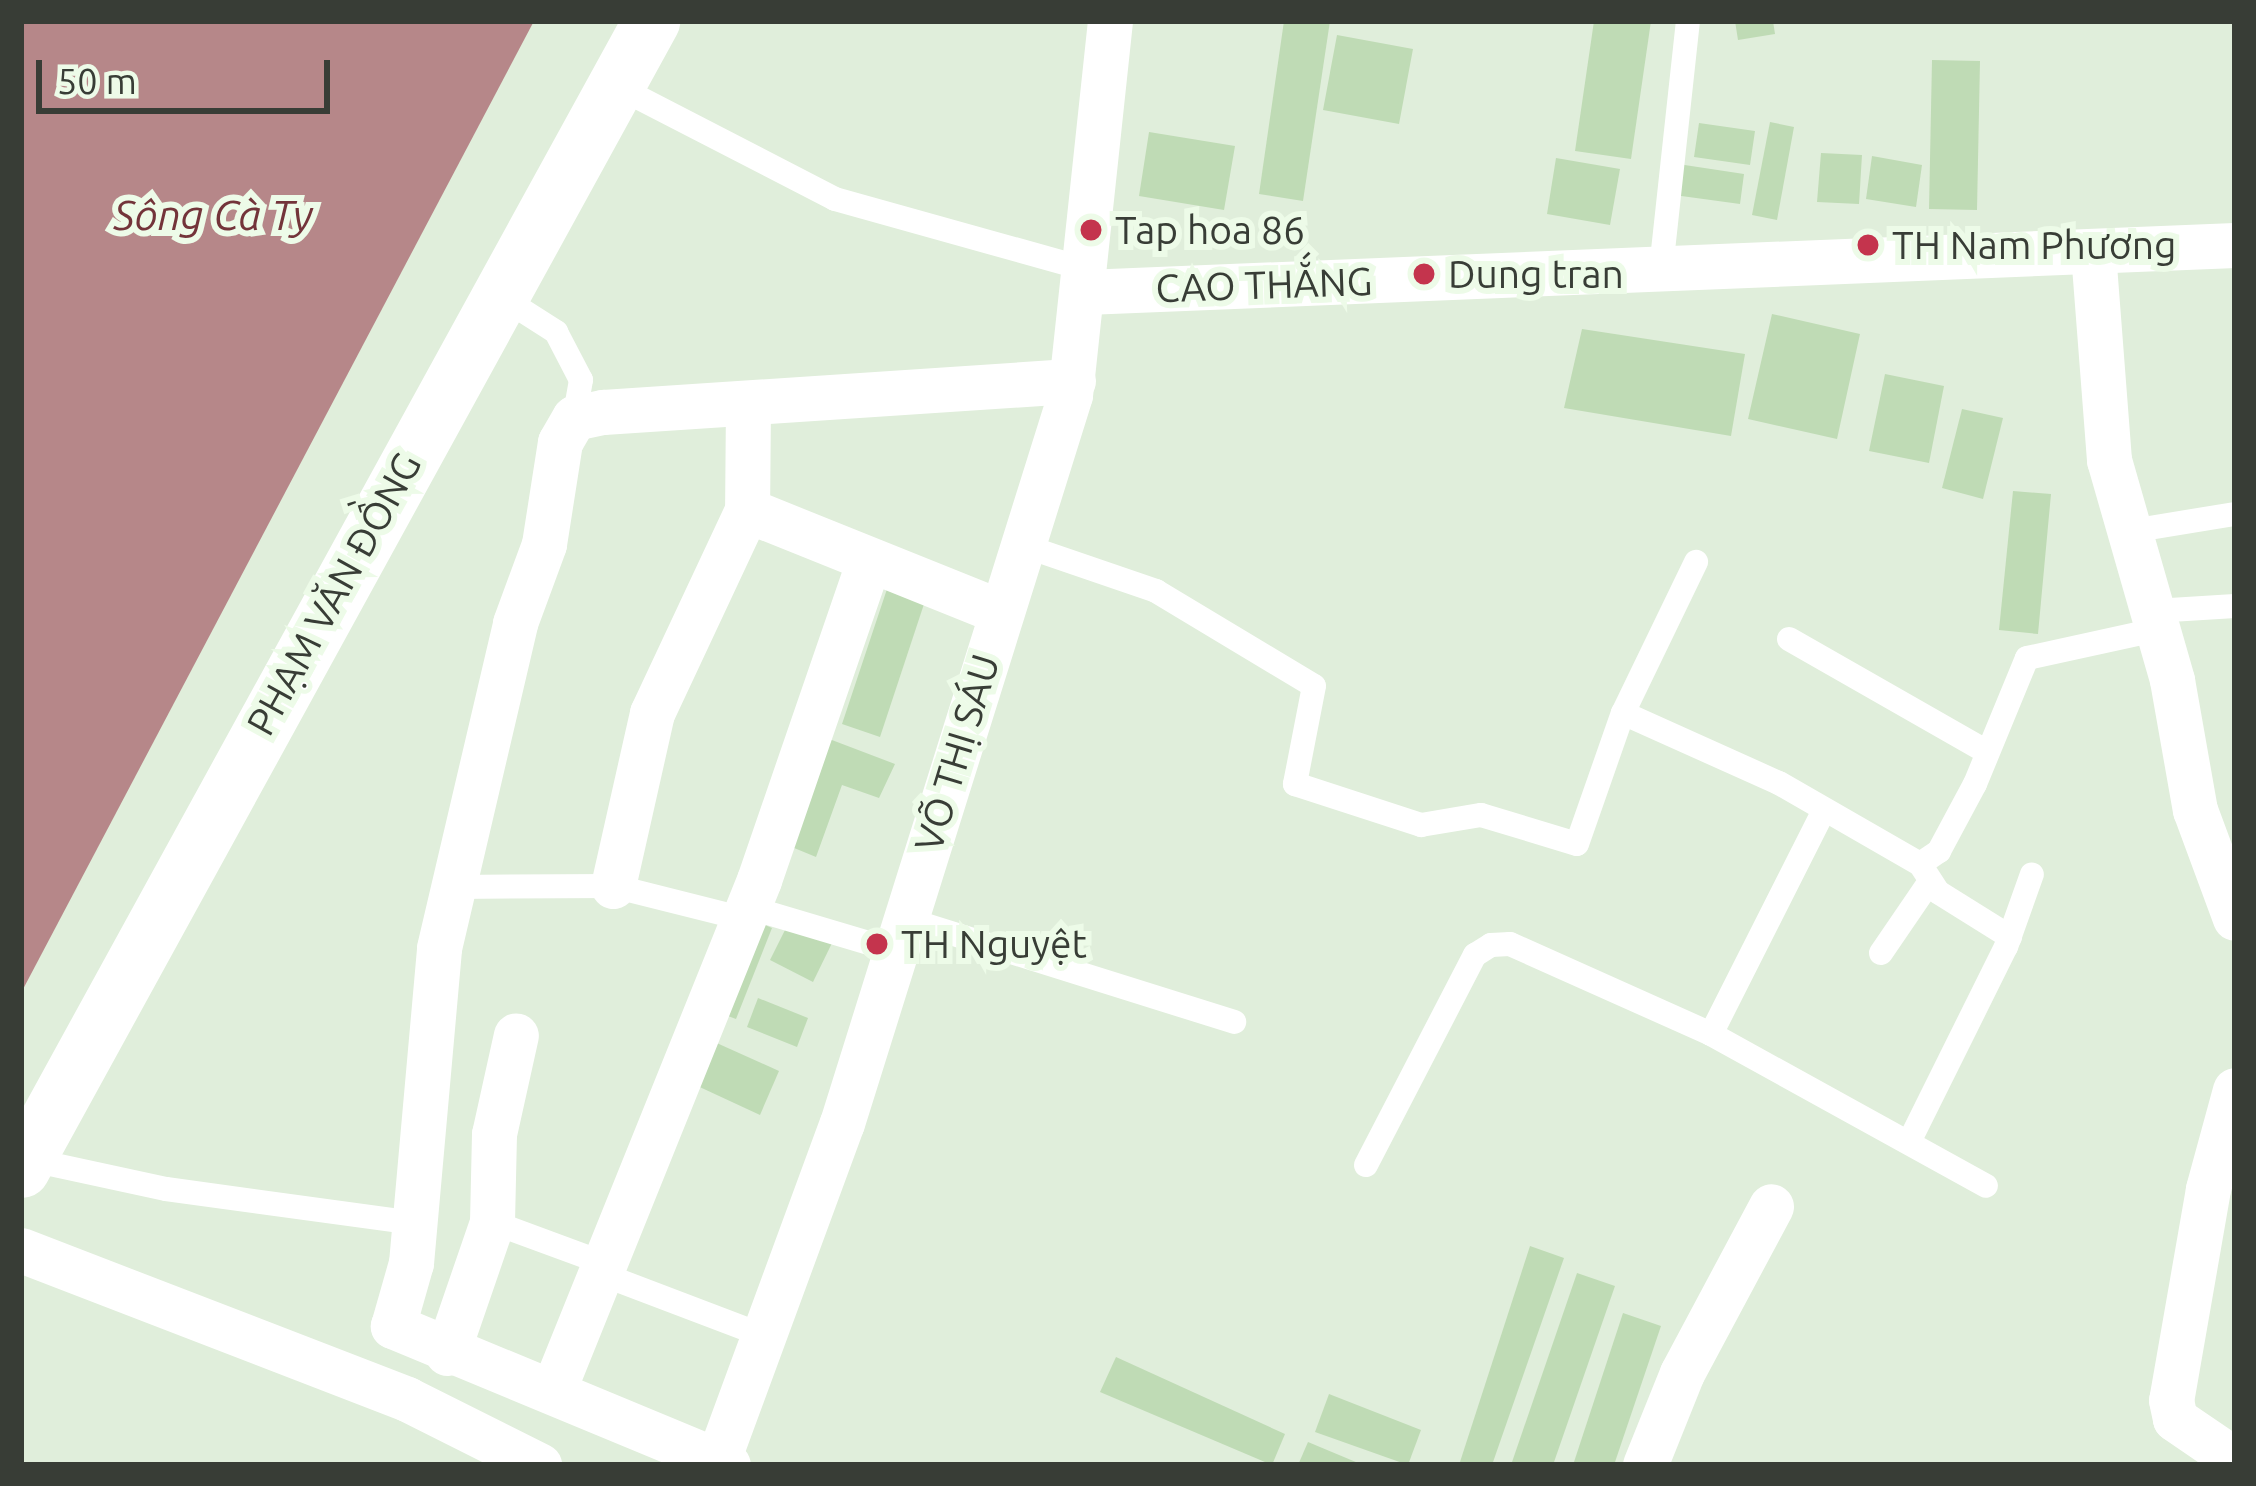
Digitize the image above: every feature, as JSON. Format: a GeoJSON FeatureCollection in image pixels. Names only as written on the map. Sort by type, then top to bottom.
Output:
{"type":"FeatureCollection","features":[{"type":"Feature","properties":{"kind":"street","name":"PHẠM VĂN ĐỒNG"},"geometry":{"type":"LineString","coordinates":[[24,1164],[651,21]]}},
{"type":"Feature","properties":{"kind":"street","name":"VÕ THỊ SÁU"},"geometry":{"type":"LineString","coordinates":[[721,1462],[901,935],[1073,381],[1110,21]]}},
{"type":"Feature","properties":{"kind":"street","name":"CAO THẮNG"},"geometry":{"type":"LineString","coordinates":[[1086,281],[1661,268],[2235,245]]}},
{"type":"Feature","properties":{"kind":"street"},"geometry":{"type":"LineString","coordinates":[[2093,252],[2102,420],[2157,620],[2194,810],[2235,918]]}},
{"type":"Feature","properties":{"kind":"street"},"geometry":{"type":"LineString","coordinates":[[721,1462],[553,1391],[447,1353],[393,1326],[414,1223],[439,948],[514,623],[544,544],[560,442],[574,418],[1073,381]]}},
{"type":"Feature","properties":{"kind":"street"},"geometry":{"type":"LineString","coordinates":[[613,886],[652,713],[747,510],[748,403]]}},
{"type":"Feature","properties":{"kind":"street"},"geometry":{"type":"LineString","coordinates":[[747,510],[1001,612]]}},
{"type":"Feature","properties":{"kind":"street"},"geometry":{"type":"LineString","coordinates":[[553,1391],[607,1270],[746,913],[869,561]]}},
{"type":"Feature","properties":{"kind":"street"},"geometry":{"type":"LineString","coordinates":[[447,1353],[492,1222],[494,1134],[516,1035]]}},
{"type":"Feature","properties":{"kind":"street"},"geometry":{"type":"LineString","coordinates":[[2235,1090],[2208,1189],[2171,1400],[2175,1419],[2235,1460]]}},
{"type":"Feature","properties":{"kind":"street"},"geometry":{"type":"LineString","coordinates":[[1646,1465],[1682,1373],[1771,1206]]}},
{"type":"Feature","properties":{"kind":"street"},"geometry":{"type":"LineString","coordinates":[[21,1250],[407,1399],[538,1465]]}},
{"type":"Feature","properties":{"kind":"lane"},"geometry":{"type":"LineString","coordinates":[[1661,268],[1688,21]]}},
{"type":"Feature","properties":{"kind":"lane"},"geometry":{"type":"LineString","coordinates":[[618,87],[835,199],[1086,281]]}},
{"type":"Feature","properties":{"kind":"lane"},"geometry":{"type":"LineString","coordinates":[[499,296],[556,332],[581,380],[574,418]]}},
{"type":"Feature","properties":{"kind":"lane"},"geometry":{"type":"LineString","coordinates":[[2131,531],[2235,514]]}},
{"type":"Feature","properties":{"kind":"lane"},"geometry":{"type":"LineString","coordinates":[[1022,545],[1156,591],[1314,686],[1294,784],[1421,825],[1481,815],[1577,844],[1623,713],[1696,562]]}},
{"type":"Feature","properties":{"kind":"lane"},"geometry":{"type":"LineString","coordinates":[[1881,953],[1939,851],[2027,658],[2157,620],[2235,606]]}},
{"type":"Feature","properties":{"kind":"lane"},"geometry":{"type":"LineString","coordinates":[[1789,639],[1985,751]]}},
{"type":"Feature","properties":{"kind":"lane"},"geometry":{"type":"LineString","coordinates":[[1623,713],[1824,810],[2010,937]]}},
{"type":"Feature","properties":{"kind":"lane"},"geometry":{"type":"LineString","coordinates":[[1712,1034],[1824,810]]}},
{"type":"Feature","properties":{"kind":"lane"},"geometry":{"type":"LineString","coordinates":[[1910,1140],[2010,937],[2032,874]]}},
{"type":"Feature","properties":{"kind":"lane"},"geometry":{"type":"LineString","coordinates":[[453,886],[613,886],[746,913],[901,935],[1234,1022]]}},
{"type":"Feature","properties":{"kind":"lane"},"geometry":{"type":"LineString","coordinates":[[1366,1165],[1475,955],[1491,945],[1510,944],[1712,1034],[1986,1186]]}},
{"type":"Feature","properties":{"kind":"lane"},"geometry":{"type":"LineString","coordinates":[[24,1164],[414,1223]]}},
{"type":"Feature","properties":{"kind":"lane"},"geometry":{"type":"LineString","coordinates":[[492,1222],[765,1336]]}},
{"type":"Feature","properties":{"kind":"water","name":"Sông Cà Ty"},"geometry":{"type":"Polygon","coordinates":[[[21,21],[534,21],[21,993],[21,21]]]}},
{"type":"Feature","properties":{"kind":"building"},"geometry":{"type":"Polygon","coordinates":[[[1284,21],[1330,21],[1303,201],[1259,194],[1284,21]]]}},
{"type":"Feature","properties":{"kind":"building"},"geometry":{"type":"Polygon","coordinates":[[[1594,21],[1651,21],[1631,159],[1575,151],[1594,21]]]}},
{"type":"Feature","properties":{"kind":"building"},"geometry":{"type":"Polygon","coordinates":[[[1735,21],[1773,21],[1775,34],[1738,40],[1735,21]]]}},
{"type":"Feature","properties":{"kind":"building"},"geometry":{"type":"Polygon","coordinates":[[[1337,35],[1413,49],[1399,124],[1323,110],[1337,35]]]}},
{"type":"Feature","properties":{"kind":"building"},"geometry":{"type":"Polygon","coordinates":[[[1932,60],[1980,61],[1977,210],[1929,209],[1932,60]]]}},
{"type":"Feature","properties":{"kind":"building"},"geometry":{"type":"Polygon","coordinates":[[[1770,122],[1794,127],[1777,220],[1752,215],[1770,122]]]}},
{"type":"Feature","properties":{"kind":"building"},"geometry":{"type":"Polygon","coordinates":[[[1699,123],[1755,131],[1750,165],[1694,157],[1699,123]]]}},
{"type":"Feature","properties":{"kind":"building"},"geometry":{"type":"Polygon","coordinates":[[[1149,132],[1235,146],[1224,210],[1139,196],[1149,132]]]}},
{"type":"Feature","properties":{"kind":"building"},"geometry":{"type":"Polygon","coordinates":[[[1821,153],[1862,155],[1859,204],[1817,202],[1821,153]]]}},
{"type":"Feature","properties":{"kind":"building"},"geometry":{"type":"Polygon","coordinates":[[[1872,156],[1922,165],[1916,207],[1866,199],[1872,156]]]}},
{"type":"Feature","properties":{"kind":"building"},"geometry":{"type":"Polygon","coordinates":[[[1556,158],[1620,169],[1610,225],[1547,214],[1556,158]]]}},
{"type":"Feature","properties":{"kind":"building"},"geometry":{"type":"Polygon","coordinates":[[[1678,164],[1744,174],[1740,204],[1674,195],[1678,164]]]}},
{"type":"Feature","properties":{"kind":"building"},"geometry":{"type":"Polygon","coordinates":[[[1772,314],[1860,334],[1837,439],[1748,419],[1772,314]]]}},
{"type":"Feature","properties":{"kind":"building"},"geometry":{"type":"Polygon","coordinates":[[[1582,329],[1745,354],[1731,436],[1564,408],[1582,329]]]}},
{"type":"Feature","properties":{"kind":"building"},"geometry":{"type":"Polygon","coordinates":[[[1885,374],[1944,386],[1929,463],[1869,451],[1885,374]]]}},
{"type":"Feature","properties":{"kind":"building"},"geometry":{"type":"Polygon","coordinates":[[[1962,409],[2003,418],[1983,499],[1942,488],[1962,409]]]}},
{"type":"Feature","properties":{"kind":"building"},"geometry":{"type":"Polygon","coordinates":[[[2013,491],[2051,494],[2038,634],[1999,630],[2013,491]]]}},
{"type":"Feature","properties":{"kind":"building"},"geometry":{"type":"Polygon","coordinates":[[[888,586],[926,598],[880,737],[842,724],[888,586]]]}},
{"type":"Feature","properties":{"kind":"building"},"geometry":{"type":"Polygon","coordinates":[[[824,737],[895,764],[879,798],[842,785],[816,857],[782,843],[824,737]]]}},
{"type":"Feature","properties":{"kind":"building"},"geometry":{"type":"Polygon","coordinates":[[[790,920],[833,941],[813,982],[770,960],[790,920]]]}},
{"type":"Feature","properties":{"kind":"building"},"geometry":{"type":"Polygon","coordinates":[[[756,921],[772,928],[736,1019],[720,1013],[756,921]]]}},
{"type":"Feature","properties":{"kind":"building"},"geometry":{"type":"Polygon","coordinates":[[[758,998],[808,1018],[797,1047],[747,1027],[758,998]]]}},
{"type":"Feature","properties":{"kind":"building"},"geometry":{"type":"Polygon","coordinates":[[[710,1040],[779,1071],[760,1115],[691,1083],[710,1040]]]}},
{"type":"Feature","properties":{"kind":"building"},"geometry":{"type":"Polygon","coordinates":[[[1530,1246],[1564,1258],[1492,1465],[1459,1465],[1530,1246]]]}},
{"type":"Feature","properties":{"kind":"building"},"geometry":{"type":"Polygon","coordinates":[[[1577,1273],[1615,1286],[1553,1465],[1511,1465],[1577,1273]]]}},
{"type":"Feature","properties":{"kind":"building"},"geometry":{"type":"Polygon","coordinates":[[[1623,1313],[1661,1326],[1614,1465],[1573,1465],[1623,1313]]]}},
{"type":"Feature","properties":{"kind":"building"},"geometry":{"type":"Polygon","coordinates":[[[1116,1357],[1285,1434],[1272,1465],[1100,1392],[1116,1357]]]}},
{"type":"Feature","properties":{"kind":"building"},"geometry":{"type":"Polygon","coordinates":[[[1329,1394],[1421,1430],[1408,1465],[1315,1432],[1329,1394]]]}},
{"type":"Feature","properties":{"kind":"building"},"geometry":{"type":"Polygon","coordinates":[[[1308,1442],[1363,1465],[1298,1465],[1308,1442]]]}},
{"type":"Feature","properties":{"kind":"place","name":"Tap hoa 86"},"geometry":{"type":"Point","coordinates":[1091,230]}},
{"type":"Feature","properties":{"kind":"place","name":"TH Nam Phương"},"geometry":{"type":"Point","coordinates":[1868,245]}},
{"type":"Feature","properties":{"kind":"place","name":"Dung tran"},"geometry":{"type":"Point","coordinates":[1424,274]}},
{"type":"Feature","properties":{"kind":"place","name":"TH Nguyệt"},"geometry":{"type":"Point","coordinates":[877,944]}}]}
